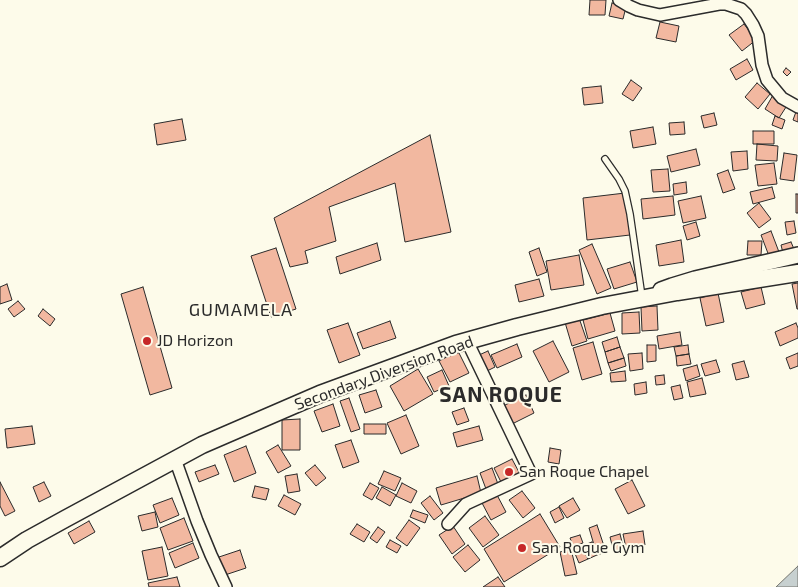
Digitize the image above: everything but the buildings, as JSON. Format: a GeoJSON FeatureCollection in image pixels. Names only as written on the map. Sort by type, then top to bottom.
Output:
{"type":"FeatureCollection","features":[{"type":"Feature","properties":{"kind":"main road","name":"Secondary Diversion Road"},"geometry":{"type":"LineString","coordinates":[[0,558],[34,536],[210,441],[320,394],[456,344],[602,306],[798,273]]}},
{"type":"Feature","properties":{"kind":"street"},"geometry":{"type":"LineString","coordinates":[[619,0],[638,10],[660,14],[719,4],[726,4],[741,9],[753,25],[758,36],[762,65],[767,80],[782,98],[798,107]]}},
{"type":"Feature","properties":{"kind":"street"},"geometry":{"type":"LineString","coordinates":[[646,298],[672,286],[695,279],[798,255]]}},
{"type":"Feature","properties":{"kind":"street"},"geometry":{"type":"LineString","coordinates":[[448,524],[466,504],[531,474],[467,341]]}},
{"type":"Feature","properties":{"kind":"street"},"geometry":{"type":"LineString","coordinates":[[175,459],[197,521],[226,587]]}},
{"type":"Feature","properties":{"kind":"lane"},"geometry":{"type":"LineString","coordinates":[[605,159],[619,178],[625,191],[646,298]]}},
{"type":"Feature","properties":{"kind":"shaded area"},"geometry":{"type":"Polygon","coordinates":[[[798,566],[798,587],[776,587],[798,566]]]}},
{"type":"Feature","properties":{"kind":"place","name":"JD Horizon"},"geometry":{"type":"Point","coordinates":[147,341]}},
{"type":"Feature","properties":{"kind":"place","name":"San Roque Chapel"},"geometry":{"type":"Point","coordinates":[509,472]}},
{"type":"Feature","properties":{"kind":"place","name":"San Roque Gym"},"geometry":{"type":"Point","coordinates":[522,548]}},
{"type":"Feature","properties":{"kind":"district","name":"GUMAMELA"},"geometry":{"type":"Point","coordinates":[241,310]}},
{"type":"Feature","properties":{"kind":"district","name":"SAN ROQUE"},"geometry":{"type":"Point","coordinates":[501,395]}}]}
